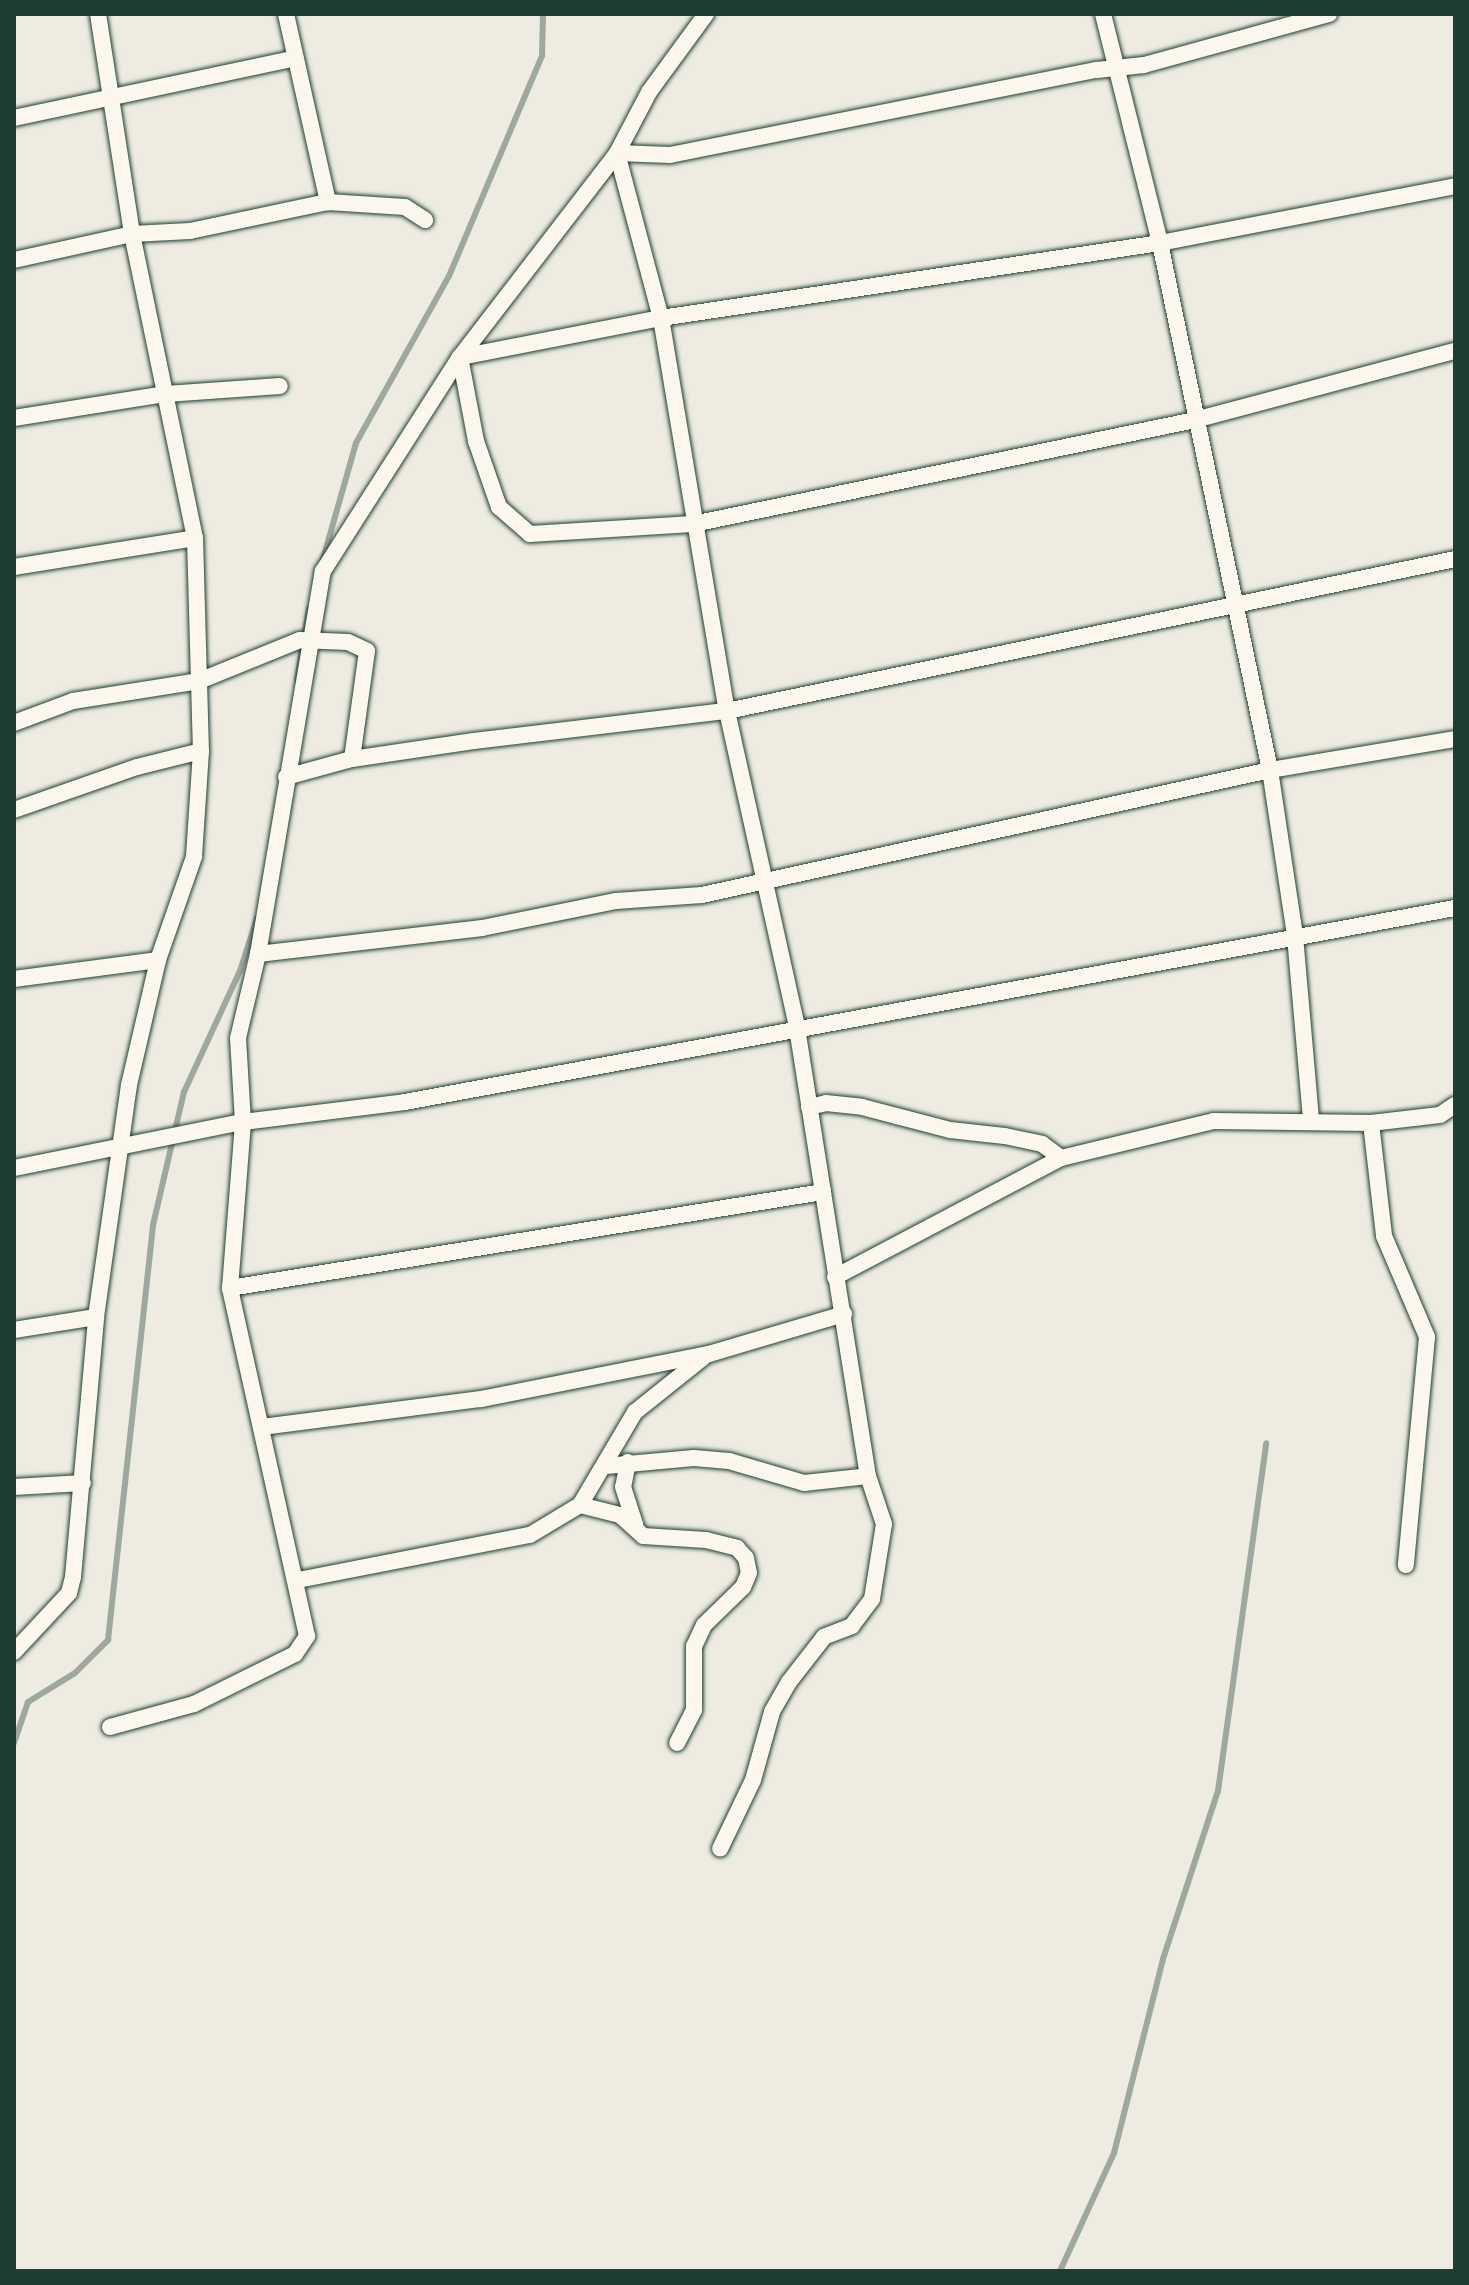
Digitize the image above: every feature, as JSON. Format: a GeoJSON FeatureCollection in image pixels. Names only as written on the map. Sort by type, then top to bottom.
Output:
{"type":"FeatureCollection","features":[{"type":"Feature","properties":{"kind":"street"},"geometry":{"type":"LineString","coordinates":[[14,1652],[69,1593],[83,1483],[96,1317],[124,1148],[129,1085],[158,960],[194,857],[201,751],[195,538],[132,234],[98,14]]}},
{"type":"Feature","properties":{"kind":"street"},"geometry":{"type":"LineString","coordinates":[[286,14],[328,202]]}},
{"type":"Feature","properties":{"kind":"street"},"geometry":{"type":"LineString","coordinates":[[110,1727],[194,1704],[295,1654],[307,1636],[298,1580],[230,1288],[243,1122],[238,1038],[258,954],[323,571],[460,357],[617,153],[649,92],[706,14]]}},
{"type":"Feature","properties":{"kind":"street"},"geometry":{"type":"LineString","coordinates":[[1103,14],[1160,243],[1233,605],[1270,770],[1295,936],[1311,1119]]}},
{"type":"Feature","properties":{"kind":"street"},"geometry":{"type":"LineString","coordinates":[[617,153],[670,155],[1118,68],[1329,14]]}},
{"type":"Feature","properties":{"kind":"street"},"geometry":{"type":"LineString","coordinates":[[14,118],[296,58]]}},
{"type":"Feature","properties":{"kind":"street"},"geometry":{"type":"LineString","coordinates":[[617,153],[661,318],[693,524],[727,711],[768,882],[797,1028],[868,1476],[884,1524],[872,1599],[852,1626],[824,1637],[789,1682],[772,1712],[753,1780],[720,1849]]}},
{"type":"Feature","properties":{"kind":"street"},"geometry":{"type":"LineString","coordinates":[[460,357],[661,318],[1160,243],[1455,186]]}},
{"type":"Feature","properties":{"kind":"street"},"geometry":{"type":"LineString","coordinates":[[14,260],[132,234],[190,231],[328,202],[405,207],[425,220]]}},
{"type":"Feature","properties":{"kind":"street"},"geometry":{"type":"LineString","coordinates":[[460,357],[476,441],[499,507],[530,534],[693,524],[1195,420],[1455,351]]}},
{"type":"Feature","properties":{"kind":"street"},"geometry":{"type":"LineString","coordinates":[[14,418],[166,394],[280,386]]}},
{"type":"Feature","properties":{"kind":"street"},"geometry":{"type":"LineString","coordinates":[[14,567],[195,538]]}},
{"type":"Feature","properties":{"kind":"street"},"geometry":{"type":"LineString","coordinates":[[286,777],[352,759],[727,711],[1455,559]]}},
{"type":"Feature","properties":{"kind":"street"},"geometry":{"type":"LineString","coordinates":[[14,723],[73,701],[199,681],[311,638],[348,642],[367,651],[352,759]]}},
{"type":"Feature","properties":{"kind":"street"},"geometry":{"type":"LineString","coordinates":[[258,954],[393,941],[616,901],[702,895],[1270,770],[1455,739]]}},
{"type":"Feature","properties":{"kind":"street"},"geometry":{"type":"LineString","coordinates":[[14,810],[137,767],[201,751]]}},
{"type":"Feature","properties":{"kind":"street"},"geometry":{"type":"LineString","coordinates":[[14,1168],[243,1122],[405,1102],[1455,908]]}},
{"type":"Feature","properties":{"kind":"street"},"geometry":{"type":"LineString","coordinates":[[14,979],[158,960]]}},
{"type":"Feature","properties":{"kind":"street"},"geometry":{"type":"LineString","coordinates":[[835,1277],[1061,1158],[1214,1121],[1311,1119],[1371,1123],[1440,1115],[1455,1105]]}},
{"type":"Feature","properties":{"kind":"street"},"geometry":{"type":"LineString","coordinates":[[809,1107],[862,1107],[950,1130],[1042,1144],[1061,1158]]}},
{"type":"Feature","properties":{"kind":"street"},"geometry":{"type":"LineString","coordinates":[[1371,1123],[1384,1236],[1427,1337],[1406,1565]]}},
{"type":"Feature","properties":{"kind":"street"},"geometry":{"type":"LineString","coordinates":[[230,1288],[823,1192]]}},
{"type":"Feature","properties":{"kind":"street"},"geometry":{"type":"LineString","coordinates":[[262,1427],[481,1399],[709,1354],[844,1314]]}},
{"type":"Feature","properties":{"kind":"street"},"geometry":{"type":"LineString","coordinates":[[14,1330],[96,1317]]}},
{"type":"Feature","properties":{"kind":"street"},"geometry":{"type":"LineString","coordinates":[[298,1580],[493,1546],[530,1535],[580,1505],[606,1466],[635,1412],[709,1354]]}},
{"type":"Feature","properties":{"kind":"street"},"geometry":{"type":"LineString","coordinates":[[606,1466],[628,1462],[729,1461],[804,1483],[868,1476]]}},
{"type":"Feature","properties":{"kind":"street"},"geometry":{"type":"LineString","coordinates":[[628,1462],[623,1487],[635,1525]]}},
{"type":"Feature","properties":{"kind":"street"},"geometry":{"type":"LineString","coordinates":[[14,1487],[83,1483]]}},
{"type":"Feature","properties":{"kind":"street"},"geometry":{"type":"LineString","coordinates":[[580,1505],[604,1508],[635,1525],[649,1537],[706,1540],[737,1548],[746,1558],[749,1573],[743,1587],[704,1625],[694,1646],[694,1710],[677,1743]]}},
{"type":"Feature","properties":{"kind":"waterway"},"geometry":{"type":"LineString","coordinates":[[323,559],[356,443],[449,276],[542,56],[543,14]]}},
{"type":"Feature","properties":{"kind":"waterway"},"geometry":{"type":"LineString","coordinates":[[297,680],[309,608]]}},
{"type":"Feature","properties":{"kind":"waterway"},"geometry":{"type":"LineString","coordinates":[[14,1743],[28,1702],[75,1673],[108,1640],[153,1225],[184,1092],[240,971],[257,918]]}},
{"type":"Feature","properties":{"kind":"waterway"},"geometry":{"type":"LineString","coordinates":[[1060,2271],[1114,2153],[1163,1959],[1218,1791],[1266,1443]]}}]}
